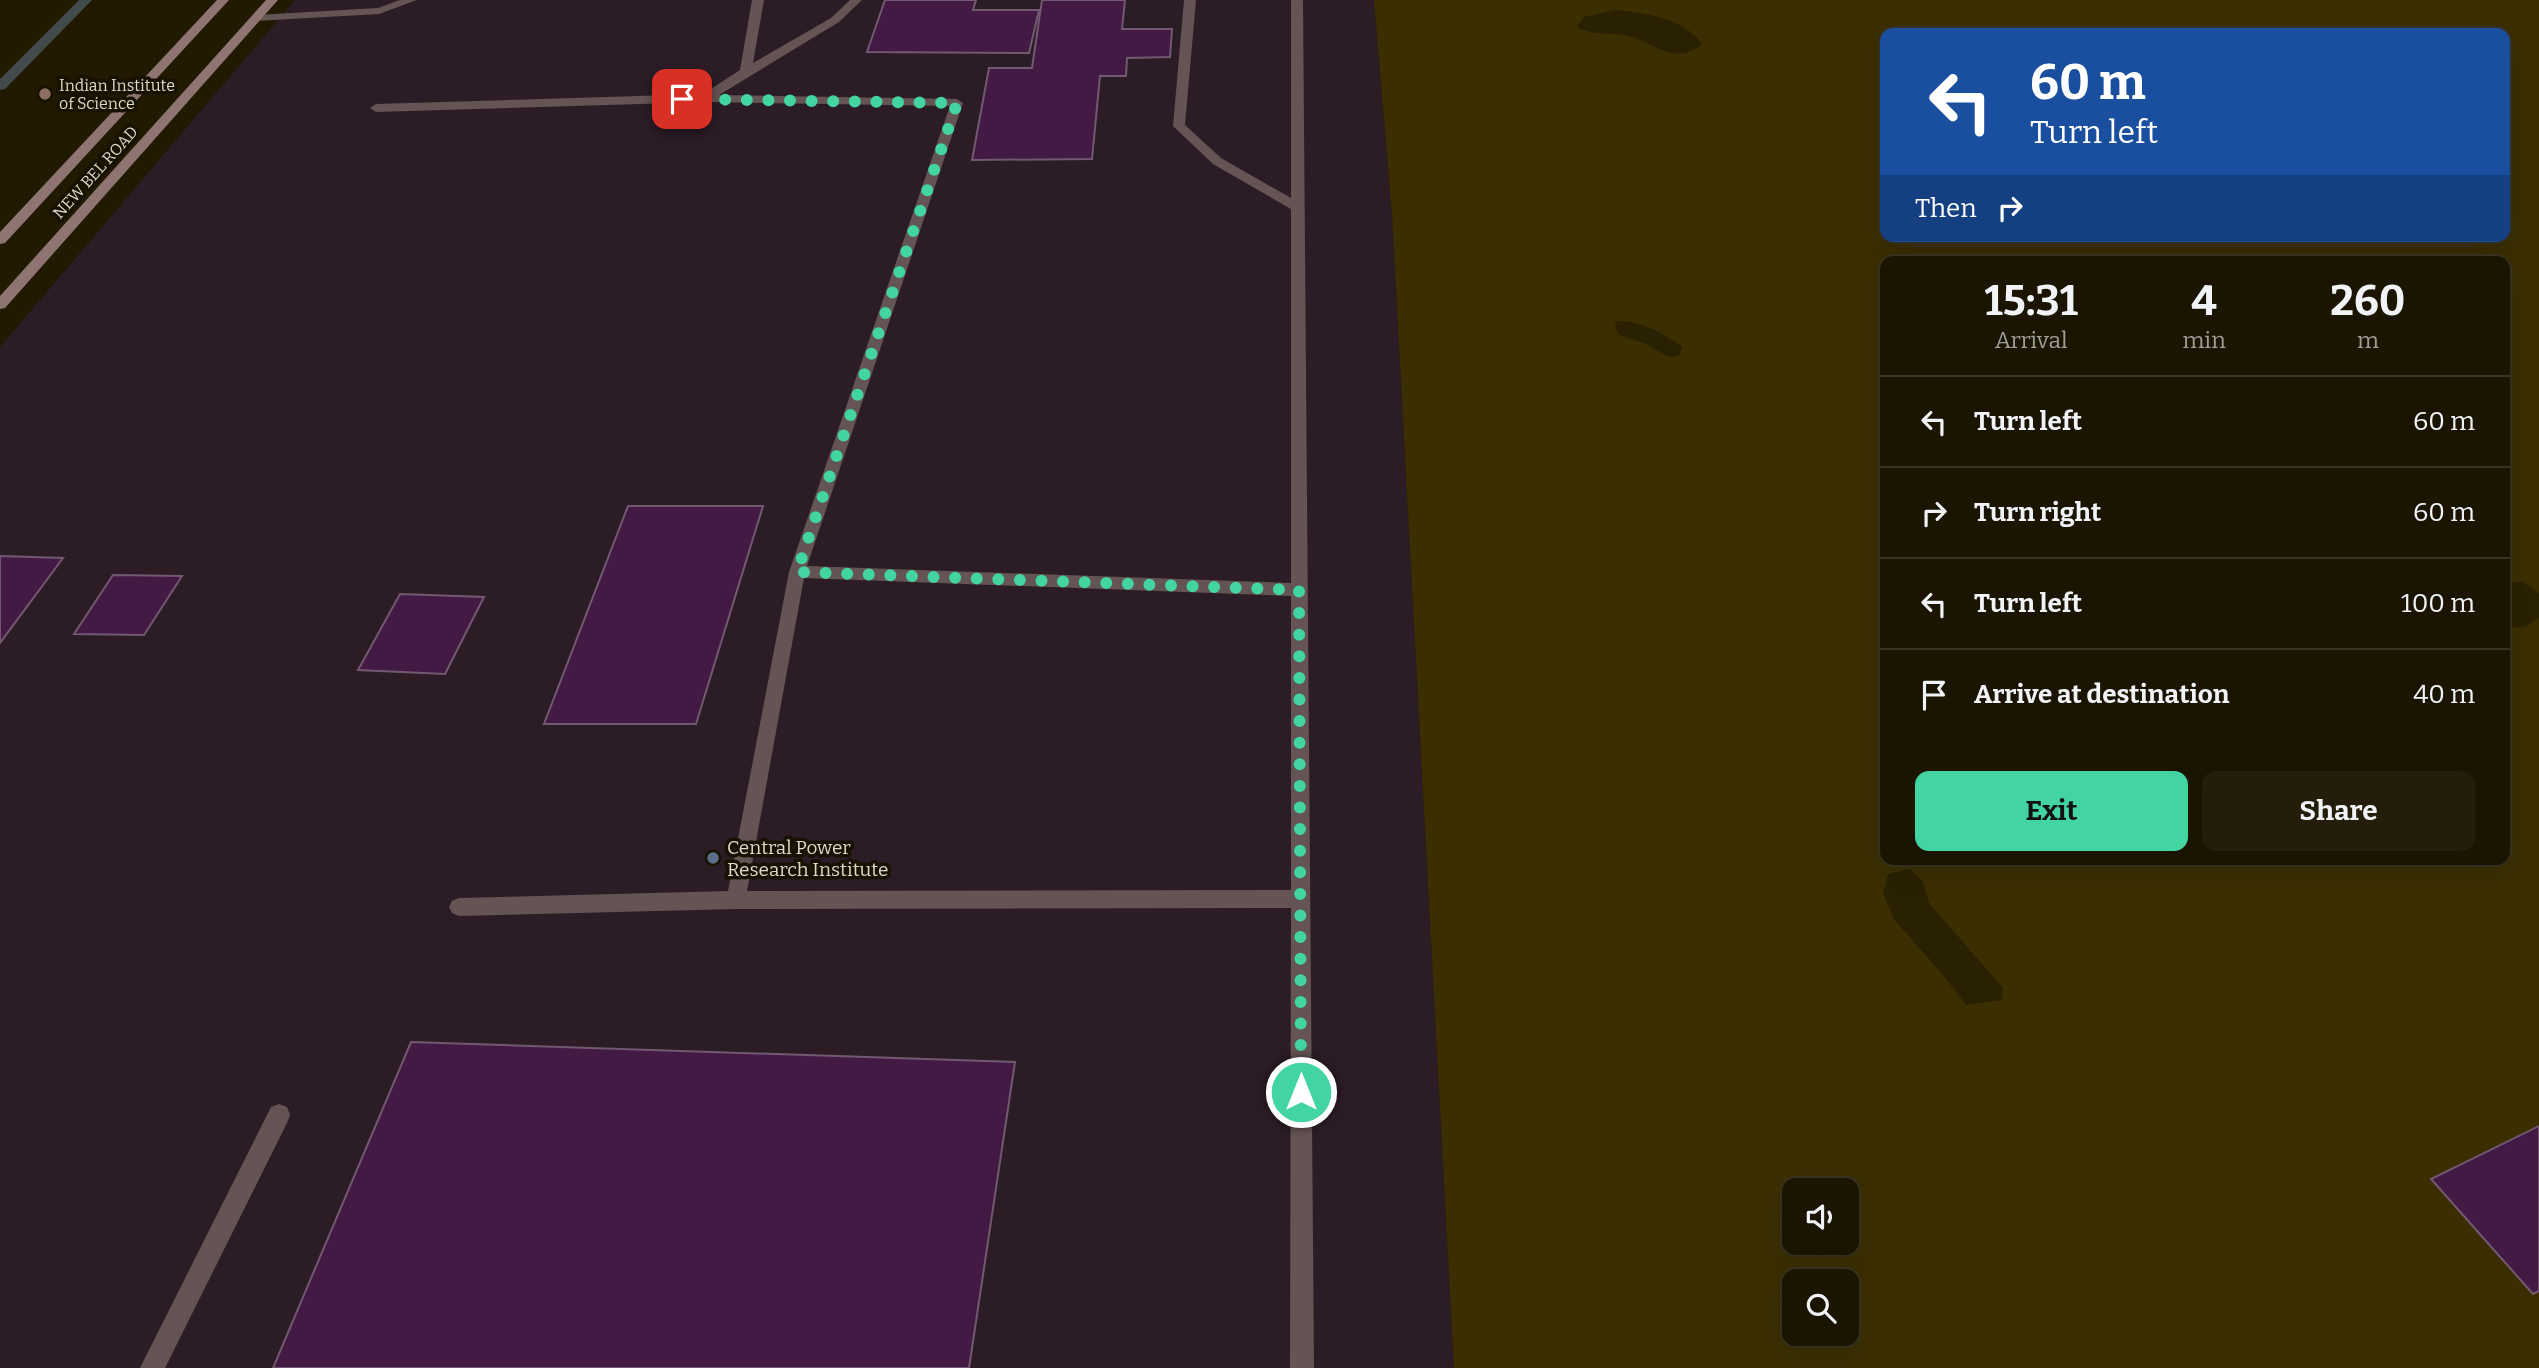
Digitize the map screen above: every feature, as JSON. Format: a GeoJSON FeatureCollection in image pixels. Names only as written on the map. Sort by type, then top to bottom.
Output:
{"type":"FeatureCollection","features":[{"type":"Feature","properties":{"kind":"main road","name":"NEW BEL ROAD"},"geometry":{"type":"LineString","coordinates":[[0,240],[223,0]]}},
{"type":"Feature","properties":{"kind":"main road","name":"NEW BEL ROAD"},"geometry":{"type":"LineString","coordinates":[[0,305],[272,0]]}},
{"type":"Feature","properties":{"kind":"lane"},"geometry":{"type":"LineString","coordinates":[[256,18],[379,10],[411,0]]}},
{"type":"Feature","properties":{"kind":"lane"},"geometry":{"type":"LineString","coordinates":[[746,72],[758,0]]}},
{"type":"Feature","properties":{"kind":"lane"},"geometry":{"type":"LineString","coordinates":[[706,98],[835,20],[856,0]]}},
{"type":"Feature","properties":{"kind":"lane"},"geometry":{"type":"LineString","coordinates":[[1189,0],[1179,126],[1217,161],[1297,207]]}},
{"type":"Feature","properties":{"kind":"lane"},"geometry":{"type":"LineString","coordinates":[[1297,0],[1302,1368]]}},
{"type":"Feature","properties":{"kind":"lane"},"geometry":{"type":"LineString","coordinates":[[376,108],[706,98],[957,103],[797,572],[736,900]]}},
{"type":"Feature","properties":{"kind":"lane"},"geometry":{"type":"LineString","coordinates":[[797,572],[1299,590]]}},
{"type":"Feature","properties":{"kind":"lane"},"geometry":{"type":"LineString","coordinates":[[459,906],[736,900],[1300,899]]}},
{"type":"Feature","properties":{"kind":"lane"},"geometry":{"type":"LineString","coordinates":[[152,1368],[279,1115]]}},
{"type":"Feature","properties":{"kind":"shaded area","name":"Central Power Research Institute"},"geometry":{"type":"Polygon","coordinates":[[[295,0],[1374,0],[1392,214],[1454,1368],[0,1368],[0,347],[295,0]]]}},
{"type":"Feature","properties":{"kind":"shaded area"},"geometry":{"type":"Polygon","coordinates":[[[1374,0],[2539,0],[2539,1368],[1454,1368],[1392,214],[1374,0]]]}},
{"type":"Feature","properties":{"kind":"sand"},"geometry":{"type":"Polygon","coordinates":[[[1615,10],[1663,18],[1685,28],[1702,44],[1691,51],[1672,53],[1625,35],[1595,33],[1577,27],[1584,17],[1615,10]]]}},
{"type":"Feature","properties":{"kind":"sand"},"geometry":{"type":"Polygon","coordinates":[[[1617,321],[1635,323],[1660,333],[1682,347],[1680,355],[1669,357],[1646,344],[1619,335],[1615,326],[1617,321]]]}},
{"type":"Feature","properties":{"kind":"sand"},"geometry":{"type":"Polygon","coordinates":[[[2521,581],[2539,593],[2539,618],[2525,627],[2510,628],[2510,583],[2521,581]]]}},
{"type":"Feature","properties":{"kind":"sand"},"geometry":{"type":"Polygon","coordinates":[[[1910,869],[1922,880],[1929,903],[2003,988],[2002,1000],[1966,1005],[1895,921],[1883,894],[1888,874],[1910,869]]]}},
{"type":"Feature","properties":{"kind":"building"},"geometry":{"type":"Polygon","coordinates":[[[885,0],[976,0],[973,10],[1039,10],[1029,53],[867,52],[885,0]]]}},
{"type":"Feature","properties":{"kind":"building"},"geometry":{"type":"Polygon","coordinates":[[[1042,0],[1125,0],[1122,29],[1172,29],[1170,57],[1127,58],[1126,76],[1100,76],[1092,159],[972,160],[989,68],[1032,68],[1042,0]]]}},
{"type":"Feature","properties":{"kind":"building"},"geometry":{"type":"Polygon","coordinates":[[[628,506],[763,506],[696,724],[544,724],[628,506]]]}},
{"type":"Feature","properties":{"kind":"building"},"geometry":{"type":"Polygon","coordinates":[[[0,556],[63,558],[0,643],[0,556]]]}},
{"type":"Feature","properties":{"kind":"building"},"geometry":{"type":"Polygon","coordinates":[[[113,575],[182,576],[144,635],[74,634],[113,575]]]}},
{"type":"Feature","properties":{"kind":"building"},"geometry":{"type":"Polygon","coordinates":[[[400,594],[484,597],[445,674],[358,670],[400,594]]]}},
{"type":"Feature","properties":{"kind":"building"},"geometry":{"type":"Polygon","coordinates":[[[411,1042],[1015,1062],[969,1368],[273,1368],[411,1042]]]}},
{"type":"Feature","properties":{"kind":"building"},"geometry":{"type":"Polygon","coordinates":[[[2539,1126],[2539,1291],[2533,1294],[2431,1179],[2539,1126]]]}},
{"type":"Feature","properties":{"kind":"waterway"},"geometry":{"type":"LineString","coordinates":[[0,86],[86,0]]}},
{"type":"Feature","properties":{"kind":"place","name":"Indian Institute of Science"},"geometry":{"type":"Point","coordinates":[45,94]}},
{"type":"Feature","properties":{"kind":"place","name":"Central Power Research Institute"},"geometry":{"type":"Point","coordinates":[713,858]}},
{"type":"Feature","properties":{"kind":"route"},"geometry":{"type":"LineString","coordinates":[[682,99],[957,103],[797,572],[1299,590],[1301,1092]]}}]}
